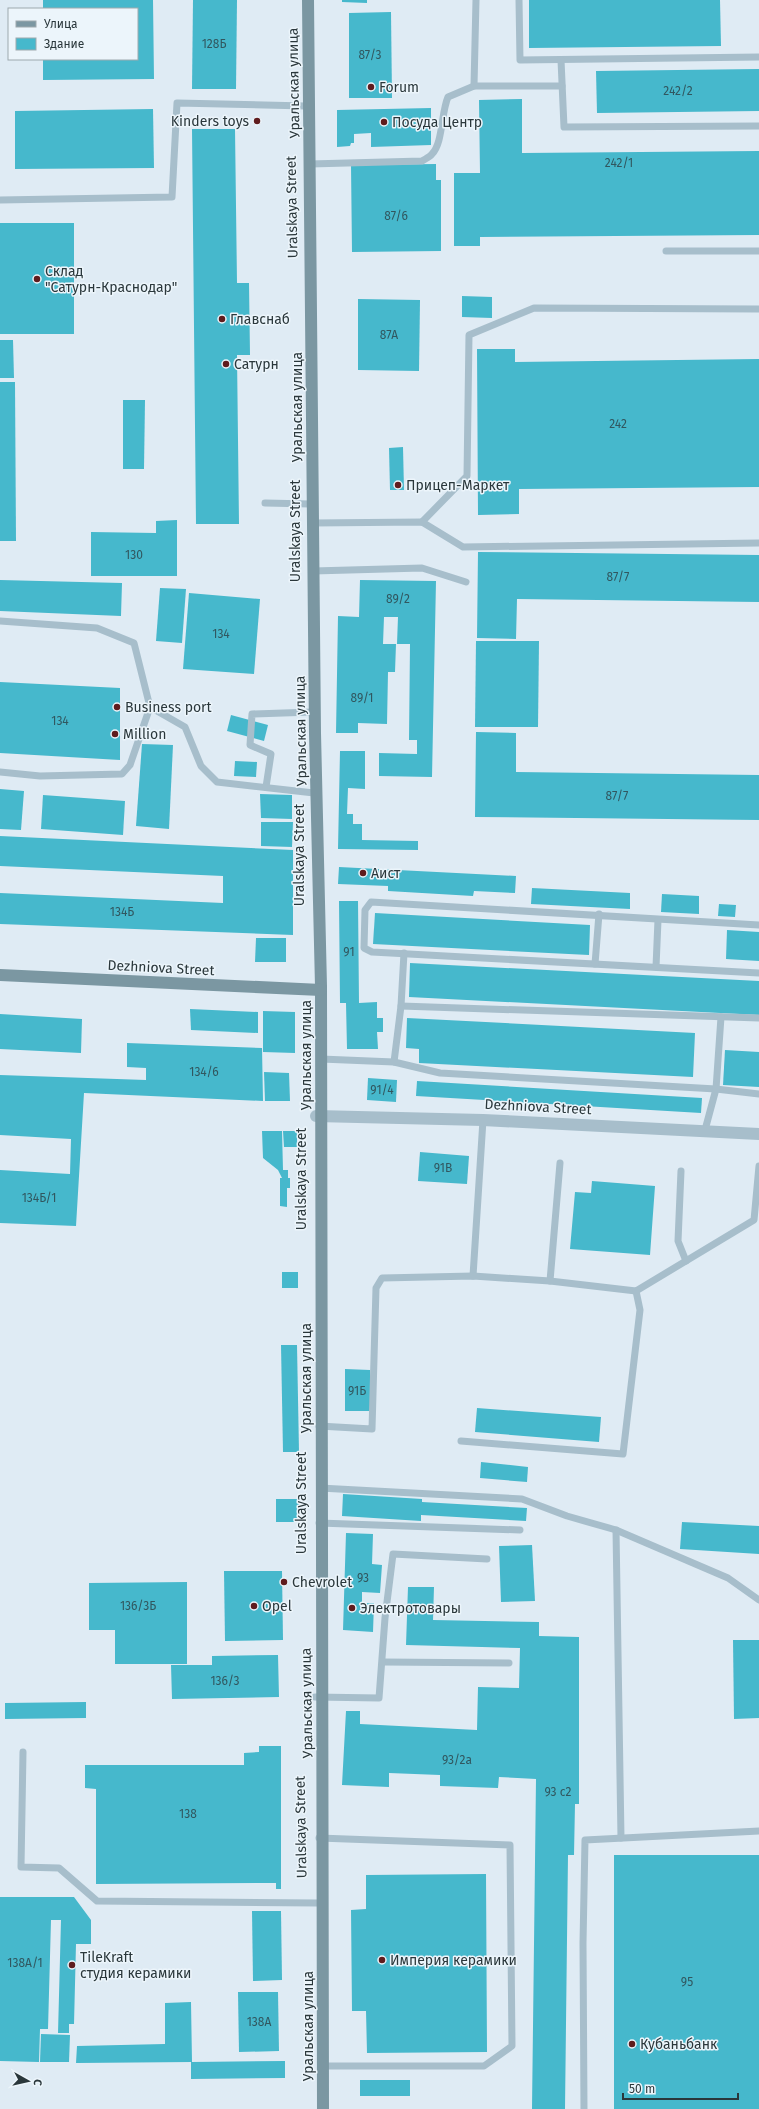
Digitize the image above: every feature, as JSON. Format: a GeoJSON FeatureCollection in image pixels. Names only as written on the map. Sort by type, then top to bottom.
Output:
{"type":"FeatureCollection","features":[{"type":"Feature","properties":{"kind":"main road","name":"Uralskaya Street"},"geometry":{"type":"LineString","coordinates":[[307,0],[310,504],[312,524],[312,712],[319,1116],[318,1697],[320,1838],[320,2066],[317,2109]]}},
{"type":"Feature","properties":{"kind":"main road","name":"Уральская улица"},"geometry":{"type":"LineString","coordinates":[[308,164],[318,990],[321,1059],[319,1116]]}},
{"type":"Feature","properties":{"kind":"main road","name":"Dezhniova Street"},"geometry":{"type":"LineString","coordinates":[[0,975],[318,990]]}},
{"type":"Feature","properties":{"kind":"main road","name":"Уральская улица"},"geometry":{"type":"LineString","coordinates":[[320,2066],[323,2109]]}},
{"type":"Feature","properties":{"kind":"street","name":"Dezhniova Street"},"geometry":{"type":"LineString","coordinates":[[319,1116],[483,1120],[705,1130],[759,1134]]}},
{"type":"Feature","properties":{"kind":"lane"},"geometry":{"type":"LineString","coordinates":[[474,86],[476,0]]}},
{"type":"Feature","properties":{"kind":"lane"},"geometry":{"type":"LineString","coordinates":[[519,0],[520,60],[759,57]]}},
{"type":"Feature","properties":{"kind":"lane"},"geometry":{"type":"LineString","coordinates":[[561,60],[564,126],[759,126]]}},
{"type":"Feature","properties":{"kind":"lane"},"geometry":{"type":"LineString","coordinates":[[308,164],[422,161],[433,154],[438,143],[443,107],[448,97],[474,86],[562,86]]}},
{"type":"Feature","properties":{"kind":"lane"},"geometry":{"type":"LineString","coordinates":[[0,200],[172,197],[176,103],[308,105]]}},
{"type":"Feature","properties":{"kind":"lane"},"geometry":{"type":"LineString","coordinates":[[666,251],[759,251]]}},
{"type":"Feature","properties":{"kind":"lane"},"geometry":{"type":"LineString","coordinates":[[422,522],[467,476],[470,335],[534,308],[759,309]]}},
{"type":"Feature","properties":{"kind":"lane"},"geometry":{"type":"LineString","coordinates":[[265,502],[310,504]]}},
{"type":"Feature","properties":{"kind":"lane"},"geometry":{"type":"LineString","coordinates":[[312,524],[422,522],[463,547],[759,543]]}},
{"type":"Feature","properties":{"kind":"lane"},"geometry":{"type":"LineString","coordinates":[[314,571],[422,568],[466,582]]}},
{"type":"Feature","properties":{"kind":"lane"},"geometry":{"type":"LineString","coordinates":[[0,621],[97,628],[134,642],[150,707],[130,764],[122,774],[40,776],[0,772]]}},
{"type":"Feature","properties":{"kind":"lane"},"geometry":{"type":"LineString","coordinates":[[150,707],[186,727],[201,766],[217,782],[314,793]]}},
{"type":"Feature","properties":{"kind":"lane"},"geometry":{"type":"LineString","coordinates":[[266,787],[271,754],[250,745],[252,714],[312,712]]}},
{"type":"Feature","properties":{"kind":"lane"},"geometry":{"type":"LineString","coordinates":[[759,925],[658,920],[599,914],[371,902],[365,910],[364,948],[372,952],[759,973]]}},
{"type":"Feature","properties":{"kind":"lane"},"geometry":{"type":"LineString","coordinates":[[595,964],[599,914]]}},
{"type":"Feature","properties":{"kind":"lane"},"geometry":{"type":"LineString","coordinates":[[656,967],[658,920]]}},
{"type":"Feature","properties":{"kind":"lane"},"geometry":{"type":"LineString","coordinates":[[394,1062],[401,1006],[404,953]]}},
{"type":"Feature","properties":{"kind":"lane"},"geometry":{"type":"LineString","coordinates":[[401,1006],[759,1018]]}},
{"type":"Feature","properties":{"kind":"lane"},"geometry":{"type":"LineString","coordinates":[[705,1130],[716,1089],[721,1017]]}},
{"type":"Feature","properties":{"kind":"lane"},"geometry":{"type":"LineString","coordinates":[[321,1059],[394,1062],[440,1073],[716,1089],[759,1094]]}},
{"type":"Feature","properties":{"kind":"lane"},"geometry":{"type":"LineString","coordinates":[[473,1276],[483,1120]]}},
{"type":"Feature","properties":{"kind":"lane"},"geometry":{"type":"LineString","coordinates":[[550,1281],[560,1163]]}},
{"type":"Feature","properties":{"kind":"lane"},"geometry":{"type":"LineString","coordinates":[[318,1426],[372,1429],[376,1288],[382,1278],[473,1276],[550,1281],[636,1291],[754,1220],[759,1166]]}},
{"type":"Feature","properties":{"kind":"lane"},"geometry":{"type":"LineString","coordinates":[[681,1171],[678,1241],[686,1261]]}},
{"type":"Feature","properties":{"kind":"lane"},"geometry":{"type":"LineString","coordinates":[[461,1441],[623,1454],[640,1310],[636,1291]]}},
{"type":"Feature","properties":{"kind":"lane"},"geometry":{"type":"LineString","coordinates":[[319,1488],[522,1499],[567,1516],[616,1530],[728,1578],[759,1600]]}},
{"type":"Feature","properties":{"kind":"lane"},"geometry":{"type":"LineString","coordinates":[[319,1523],[520,1530]]}},
{"type":"Feature","properties":{"kind":"lane"},"geometry":{"type":"LineString","coordinates":[[616,1530],[621,1838]]}},
{"type":"Feature","properties":{"kind":"lane"},"geometry":{"type":"LineString","coordinates":[[318,1697],[379,1698],[383,1662],[385,1618],[394,1554],[487,1559]]}},
{"type":"Feature","properties":{"kind":"lane"},"geometry":{"type":"LineString","coordinates":[[383,1662],[509,1663]]}},
{"type":"Feature","properties":{"kind":"lane"},"geometry":{"type":"LineString","coordinates":[[23,1752],[21,1867],[59,1868],[97,1901],[320,1903]]}},
{"type":"Feature","properties":{"kind":"lane"},"geometry":{"type":"LineString","coordinates":[[584,2109],[583,1943],[585,1840],[759,1831]]}},
{"type":"Feature","properties":{"kind":"lane"},"geometry":{"type":"LineString","coordinates":[[320,1838],[510,1845],[512,2046],[484,2066],[320,2066]]}},
{"type":"Feature","properties":{"kind":"building"},"geometry":{"type":"Polygon","coordinates":[[[43,0],[153,0],[154,79],[43,80],[43,60],[138,60],[138,8],[43,8],[43,0]]]}},
{"type":"Feature","properties":{"kind":"building"},"geometry":{"type":"Polygon","coordinates":[[[193,0],[237,0],[236,89],[192,89],[193,0]]]}},
{"type":"Feature","properties":{"kind":"building"},"geometry":{"type":"Polygon","coordinates":[[[342,0],[367,0],[367,3],[342,2],[342,0]]]}},
{"type":"Feature","properties":{"kind":"building"},"geometry":{"type":"Polygon","coordinates":[[[529,0],[720,0],[721,46],[529,48],[529,0]]]}},
{"type":"Feature","properties":{"kind":"building"},"geometry":{"type":"Polygon","coordinates":[[[391,12],[392,98],[349,98],[349,13],[391,12]]]}},
{"type":"Feature","properties":{"kind":"building"},"geometry":{"type":"Polygon","coordinates":[[[759,69],[759,111],[597,113],[596,71],[759,69]]]}},
{"type":"Feature","properties":{"kind":"building"},"geometry":{"type":"Polygon","coordinates":[[[522,99],[522,153],[759,151],[759,235],[480,237],[480,246],[454,246],[454,173],[480,173],[479,100],[522,99]]]}},
{"type":"Feature","properties":{"kind":"building","name":"Посуда Центр"},"geometry":{"type":"Polygon","coordinates":[[[431,108],[431,145],[371,147],[371,133],[354,134],[354,143],[351,143],[350,146],[337,147],[337,110],[431,108]]]}},
{"type":"Feature","properties":{"kind":"building"},"geometry":{"type":"Polygon","coordinates":[[[153,109],[154,168],[15,169],[15,111],[153,109]]]}},
{"type":"Feature","properties":{"kind":"building","name":"Главснаб"},"geometry":{"type":"Polygon","coordinates":[[[192,129],[235,129],[237,283],[249,283],[250,355],[237,355],[239,524],[196,524],[192,129]]]}},
{"type":"Feature","properties":{"kind":"building"},"geometry":{"type":"Polygon","coordinates":[[[436,164],[436,180],[441,180],[441,251],[352,252],[351,165],[436,164]]]}},
{"type":"Feature","properties":{"kind":"building","name":"Склад \"Сатурн-Краснодар\""},"geometry":{"type":"Polygon","coordinates":[[[0,223],[74,223],[74,334],[0,334],[0,223]]]}},
{"type":"Feature","properties":{"kind":"building"},"geometry":{"type":"Polygon","coordinates":[[[462,296],[492,297],[492,318],[462,317],[462,296]]]}},
{"type":"Feature","properties":{"kind":"building"},"geometry":{"type":"Polygon","coordinates":[[[358,299],[420,300],[419,371],[358,370],[358,299]]]}},
{"type":"Feature","properties":{"kind":"building"},"geometry":{"type":"Polygon","coordinates":[[[0,340],[13,340],[14,378],[0,378],[0,340]]]}},
{"type":"Feature","properties":{"kind":"building"},"geometry":{"type":"Polygon","coordinates":[[[477,349],[515,349],[515,362],[759,359],[759,487],[519,489],[519,514],[478,515],[477,349]]]}},
{"type":"Feature","properties":{"kind":"building"},"geometry":{"type":"Polygon","coordinates":[[[0,382],[15,382],[16,541],[0,541],[0,382]]]}},
{"type":"Feature","properties":{"kind":"building"},"geometry":{"type":"Polygon","coordinates":[[[123,400],[145,400],[144,469],[123,469],[123,400]]]}},
{"type":"Feature","properties":{"kind":"building"},"geometry":{"type":"Polygon","coordinates":[[[403,447],[404,490],[390,490],[389,448],[403,447]]]}},
{"type":"Feature","properties":{"kind":"building"},"geometry":{"type":"Polygon","coordinates":[[[177,520],[177,576],[91,576],[91,532],[156,533],[156,521],[177,520]]]}},
{"type":"Feature","properties":{"kind":"building"},"geometry":{"type":"Polygon","coordinates":[[[478,552],[759,555],[759,602],[517,599],[516,639],[477,638],[478,552]]]}},
{"type":"Feature","properties":{"kind":"building"},"geometry":{"type":"Polygon","coordinates":[[[0,580],[122,583],[121,616],[0,611],[0,580]]]}},
{"type":"Feature","properties":{"kind":"building"},"geometry":{"type":"Polygon","coordinates":[[[360,580],[436,581],[432,777],[379,776],[379,753],[417,754],[417,740],[409,740],[410,644],[397,644],[398,617],[384,617],[383,644],[396,644],[395,672],[388,672],[387,724],[358,723],[358,733],[336,733],[338,616],[359,617],[360,580]]]}},
{"type":"Feature","properties":{"kind":"building"},"geometry":{"type":"Polygon","coordinates":[[[160,588],[186,589],[182,643],[156,641],[160,588]]]}},
{"type":"Feature","properties":{"kind":"building"},"geometry":{"type":"Polygon","coordinates":[[[189,593],[260,599],[254,674],[183,669],[189,593]]]}},
{"type":"Feature","properties":{"kind":"building"},"geometry":{"type":"Polygon","coordinates":[[[476,641],[539,641],[538,727],[475,727],[476,641]]]}},
{"type":"Feature","properties":{"kind":"building"},"geometry":{"type":"Polygon","coordinates":[[[0,682],[120,688],[120,760],[0,753],[0,682]]]}},
{"type":"Feature","properties":{"kind":"building"},"geometry":{"type":"Polygon","coordinates":[[[231,715],[268,725],[264,741],[227,731],[231,715]]]}},
{"type":"Feature","properties":{"kind":"building"},"geometry":{"type":"Polygon","coordinates":[[[476,732],[516,733],[516,772],[759,775],[759,820],[475,817],[476,732]]]}},
{"type":"Feature","properties":{"kind":"building"},"geometry":{"type":"Polygon","coordinates":[[[142,744],[173,745],[169,829],[136,826],[142,744]]]}},
{"type":"Feature","properties":{"kind":"building"},"geometry":{"type":"Polygon","coordinates":[[[340,751],[365,751],[365,789],[348,788],[347,814],[353,814],[353,824],[362,824],[362,840],[418,841],[418,850],[338,849],[340,751]]]}},
{"type":"Feature","properties":{"kind":"building"},"geometry":{"type":"Polygon","coordinates":[[[235,761],[257,762],[256,777],[234,776],[235,761]]]}},
{"type":"Feature","properties":{"kind":"building"},"geometry":{"type":"Polygon","coordinates":[[[0,789],[24,791],[21,830],[0,829],[0,789]]]}},
{"type":"Feature","properties":{"kind":"building"},"geometry":{"type":"Polygon","coordinates":[[[260,794],[292,795],[292,819],[261,818],[260,794]]]}},
{"type":"Feature","properties":{"kind":"building"},"geometry":{"type":"Polygon","coordinates":[[[43,795],[125,801],[123,835],[41,829],[43,795]]]}},
{"type":"Feature","properties":{"kind":"building"},"geometry":{"type":"Polygon","coordinates":[[[261,822],[293,822],[292,847],[261,846],[261,822]]]}},
{"type":"Feature","properties":{"kind":"building"},"geometry":{"type":"Polygon","coordinates":[[[0,836],[293,850],[293,935],[0,924],[0,893],[223,903],[223,876],[0,866],[0,836]]]}},
{"type":"Feature","properties":{"kind":"building"},"geometry":{"type":"Polygon","coordinates":[[[339,867],[516,876],[515,893],[474,891],[473,896],[388,891],[388,886],[338,884],[339,867]]]}},
{"type":"Feature","properties":{"kind":"building"},"geometry":{"type":"Polygon","coordinates":[[[532,888],[630,893],[630,909],[531,904],[532,888]]]}},
{"type":"Feature","properties":{"kind":"building"},"geometry":{"type":"Polygon","coordinates":[[[662,894],[699,896],[699,914],[661,912],[662,894]]]}},
{"type":"Feature","properties":{"kind":"building"},"geometry":{"type":"Polygon","coordinates":[[[339,901],[358,901],[359,1003],[377,1002],[377,1018],[383,1018],[383,1032],[377,1032],[378,1049],[347,1049],[346,1003],[340,1003],[339,901]]]}},
{"type":"Feature","properties":{"kind":"building"},"geometry":{"type":"Polygon","coordinates":[[[719,904],[736,905],[735,917],[718,916],[719,904]]]}},
{"type":"Feature","properties":{"kind":"building"},"geometry":{"type":"Polygon","coordinates":[[[375,913],[590,925],[589,955],[373,944],[375,913]]]}},
{"type":"Feature","properties":{"kind":"building"},"geometry":{"type":"Polygon","coordinates":[[[727,930],[759,932],[759,961],[726,959],[727,930]]]}},
{"type":"Feature","properties":{"kind":"building"},"geometry":{"type":"Polygon","coordinates":[[[256,938],[286,938],[286,962],[255,962],[256,938]]]}},
{"type":"Feature","properties":{"kind":"building"},"geometry":{"type":"Polygon","coordinates":[[[410,963],[759,981],[759,1015],[409,997],[410,963]]]}},
{"type":"Feature","properties":{"kind":"building"},"geometry":{"type":"Polygon","coordinates":[[[190,1009],[258,1012],[258,1033],[191,1030],[190,1009]]]}},
{"type":"Feature","properties":{"kind":"building"},"geometry":{"type":"Polygon","coordinates":[[[263,1011],[295,1012],[295,1053],[263,1052],[263,1011]]]}},
{"type":"Feature","properties":{"kind":"building"},"geometry":{"type":"Polygon","coordinates":[[[0,1014],[82,1019],[81,1053],[0,1049],[0,1014]]]}},
{"type":"Feature","properties":{"kind":"building"},"geometry":{"type":"Polygon","coordinates":[[[407,1018],[695,1033],[693,1077],[419,1063],[419,1049],[406,1048],[407,1018]]]}},
{"type":"Feature","properties":{"kind":"building"},"geometry":{"type":"Polygon","coordinates":[[[127,1043],[262,1048],[263,1101],[84,1093],[76,1226],[0,1223],[0,1170],[70,1174],[71,1139],[0,1135],[0,1075],[146,1080],[146,1068],[127,1067],[127,1043]]]}},
{"type":"Feature","properties":{"kind":"building"},"geometry":{"type":"Polygon","coordinates":[[[725,1050],[759,1052],[759,1087],[723,1085],[725,1050]]]}},
{"type":"Feature","properties":{"kind":"building"},"geometry":{"type":"Polygon","coordinates":[[[264,1072],[289,1073],[290,1101],[265,1101],[264,1072]]]}},
{"type":"Feature","properties":{"kind":"building"},"geometry":{"type":"Polygon","coordinates":[[[368,1078],[397,1080],[396,1102],[367,1100],[368,1078]]]}},
{"type":"Feature","properties":{"kind":"building"},"geometry":{"type":"Polygon","coordinates":[[[417,1081],[702,1098],[701,1113],[416,1096],[417,1081]]]}},
{"type":"Feature","properties":{"kind":"building"},"geometry":{"type":"Polygon","coordinates":[[[262,1131],[282,1131],[283,1170],[288,1170],[288,1178],[282,1178],[278,1170],[263,1158],[262,1131]]]}},
{"type":"Feature","properties":{"kind":"building"},"geometry":{"type":"Polygon","coordinates":[[[283,1131],[297,1131],[297,1147],[284,1147],[283,1131]]]}},
{"type":"Feature","properties":{"kind":"building"},"geometry":{"type":"Polygon","coordinates":[[[420,1152],[469,1156],[467,1184],[418,1181],[420,1152]]]}},
{"type":"Feature","properties":{"kind":"building"},"geometry":{"type":"Polygon","coordinates":[[[280,1178],[290,1178],[290,1188],[287,1188],[287,1207],[280,1206],[280,1178]]]}},
{"type":"Feature","properties":{"kind":"building"},"geometry":{"type":"Polygon","coordinates":[[[592,1181],[655,1186],[650,1255],[570,1249],[575,1192],[591,1193],[592,1181]]]}},
{"type":"Feature","properties":{"kind":"building"},"geometry":{"type":"Polygon","coordinates":[[[282,1272],[298,1272],[298,1288],[282,1288],[282,1272]]]}},
{"type":"Feature","properties":{"kind":"building"},"geometry":{"type":"Polygon","coordinates":[[[281,1345],[297,1345],[299,1452],[283,1452],[281,1345]]]}},
{"type":"Feature","properties":{"kind":"building"},"geometry":{"type":"Polygon","coordinates":[[[345,1369],[370,1370],[370,1411],[345,1411],[345,1369]]]}},
{"type":"Feature","properties":{"kind":"building"},"geometry":{"type":"Polygon","coordinates":[[[477,1408],[601,1417],[599,1442],[475,1432],[477,1408]]]}},
{"type":"Feature","properties":{"kind":"building"},"geometry":{"type":"Polygon","coordinates":[[[481,1462],[528,1467],[527,1482],[480,1478],[481,1462]]]}},
{"type":"Feature","properties":{"kind":"building"},"geometry":{"type":"Polygon","coordinates":[[[343,1494],[422,1499],[422,1502],[527,1508],[526,1521],[421,1515],[421,1521],[342,1516],[343,1494]]]}},
{"type":"Feature","properties":{"kind":"building"},"geometry":{"type":"Polygon","coordinates":[[[276,1499],[299,1499],[300,1522],[276,1522],[276,1499]]]}},
{"type":"Feature","properties":{"kind":"building"},"geometry":{"type":"Polygon","coordinates":[[[682,1522],[759,1526],[759,1554],[680,1549],[682,1522]]]}},
{"type":"Feature","properties":{"kind":"building"},"geometry":{"type":"Polygon","coordinates":[[[346,1533],[373,1534],[372,1564],[382,1565],[380,1593],[362,1592],[362,1603],[374,1603],[373,1632],[343,1630],[346,1533]]]}},
{"type":"Feature","properties":{"kind":"building"},"geometry":{"type":"Polygon","coordinates":[[[532,1545],[535,1601],[501,1602],[499,1546],[532,1545]]]}},
{"type":"Feature","properties":{"kind":"building","name":"Opel"},"geometry":{"type":"Polygon","coordinates":[[[224,1571],[282,1571],[283,1640],[225,1641],[224,1571]]]}},
{"type":"Feature","properties":{"kind":"building"},"geometry":{"type":"Polygon","coordinates":[[[187,1582],[187,1664],[115,1664],[115,1630],[89,1630],[89,1583],[187,1582]]]}},
{"type":"Feature","properties":{"kind":"building"},"geometry":{"type":"Polygon","coordinates":[[[408,1587],[434,1587],[433,1620],[539,1622],[539,1636],[579,1637],[579,1804],[575,1804],[574,1855],[568,1855],[565,2109],[532,2109],[536,1779],[499,1777],[498,1788],[440,1786],[440,1775],[389,1773],[389,1787],[342,1785],[346,1711],[360,1711],[360,1724],[477,1730],[478,1687],[519,1688],[520,1648],[406,1645],[408,1587]]]}},
{"type":"Feature","properties":{"kind":"building"},"geometry":{"type":"Polygon","coordinates":[[[733,1640],[759,1640],[759,1718],[734,1719],[733,1640]]]}},
{"type":"Feature","properties":{"kind":"building"},"geometry":{"type":"Polygon","coordinates":[[[278,1655],[279,1697],[172,1699],[171,1665],[212,1665],[212,1656],[278,1655]]]}},
{"type":"Feature","properties":{"kind":"building"},"geometry":{"type":"Polygon","coordinates":[[[86,1702],[86,1718],[5,1719],[5,1703],[86,1702]]]}},
{"type":"Feature","properties":{"kind":"building"},"geometry":{"type":"Polygon","coordinates":[[[259,1746],[281,1746],[281,1889],[276,1889],[276,1883],[96,1884],[96,1789],[85,1788],[85,1765],[244,1765],[244,1753],[259,1752],[259,1746]]]}},
{"type":"Feature","properties":{"kind":"building"},"geometry":{"type":"Polygon","coordinates":[[[614,1855],[759,1855],[759,2109],[614,2109],[614,1855]]]}},
{"type":"Feature","properties":{"kind":"building"},"geometry":{"type":"Polygon","coordinates":[[[486,1874],[487,2052],[367,2053],[366,2011],[352,2011],[351,1910],[366,1909],[366,1875],[486,1874]]]}},
{"type":"Feature","properties":{"kind":"building"},"geometry":{"type":"Polygon","coordinates":[[[0,1897],[74,1897],[91,1920],[91,1944],[76,1944],[74,2024],[69,2024],[69,2033],[58,2033],[61,1920],[51,1920],[48,2029],[40,2029],[39,2062],[0,2061],[0,1897]]]}},
{"type":"Feature","properties":{"kind":"building"},"geometry":{"type":"Polygon","coordinates":[[[252,1911],[281,1911],[282,1980],[253,1981],[252,1911]]]}},
{"type":"Feature","properties":{"kind":"building"},"geometry":{"type":"Polygon","coordinates":[[[238,1992],[278,1992],[279,2051],[239,2052],[238,1992]]]}},
{"type":"Feature","properties":{"kind":"building"},"geometry":{"type":"Polygon","coordinates":[[[191,2002],[192,2062],[76,2063],[77,2046],[165,2044],[165,2003],[191,2002]]]}},
{"type":"Feature","properties":{"kind":"building"},"geometry":{"type":"Polygon","coordinates":[[[41,2034],[70,2035],[69,2062],[40,2062],[41,2034]]]}},
{"type":"Feature","properties":{"kind":"building"},"geometry":{"type":"Polygon","coordinates":[[[285,2061],[285,2078],[191,2079],[191,2062],[285,2061]]]}},
{"type":"Feature","properties":{"kind":"building"},"geometry":{"type":"Polygon","coordinates":[[[360,2080],[410,2080],[410,2096],[360,2096],[360,2080]]]}},
{"type":"Feature","properties":{"kind":"place","name":"Forum"},"geometry":{"type":"Point","coordinates":[371,87]}},
{"type":"Feature","properties":{"kind":"place","name":"Kinders toys"},"geometry":{"type":"Point","coordinates":[257,121]}},
{"type":"Feature","properties":{"kind":"place","name":"Посуда Центр"},"geometry":{"type":"Point","coordinates":[384,122]}},
{"type":"Feature","properties":{"kind":"place","name":"Склад \"Сатурн-Краснодар\""},"geometry":{"type":"Point","coordinates":[37,279]}},
{"type":"Feature","properties":{"kind":"place","name":"Главснаб"},"geometry":{"type":"Point","coordinates":[222,319]}},
{"type":"Feature","properties":{"kind":"place","name":"Сатурн"},"geometry":{"type":"Point","coordinates":[226,364]}},
{"type":"Feature","properties":{"kind":"place","name":"Прицеп-Маркет"},"geometry":{"type":"Point","coordinates":[398,485]}},
{"type":"Feature","properties":{"kind":"place","name":"Business port"},"geometry":{"type":"Point","coordinates":[117,707]}},
{"type":"Feature","properties":{"kind":"place","name":"Million"},"geometry":{"type":"Point","coordinates":[115,734]}},
{"type":"Feature","properties":{"kind":"place","name":"Аист"},"geometry":{"type":"Point","coordinates":[363,873]}},
{"type":"Feature","properties":{"kind":"place","name":"Chevrolet"},"geometry":{"type":"Point","coordinates":[284,1582]}},
{"type":"Feature","properties":{"kind":"place","name":"Opel"},"geometry":{"type":"Point","coordinates":[254,1606]}},
{"type":"Feature","properties":{"kind":"place","name":"Электротовары"},"geometry":{"type":"Point","coordinates":[352,1608]}},
{"type":"Feature","properties":{"kind":"place","name":"Империя керамики"},"geometry":{"type":"Point","coordinates":[382,1960]}},
{"type":"Feature","properties":{"kind":"place","name":"TileKraft студия керамики"},"geometry":{"type":"Point","coordinates":[72,1965]}},
{"type":"Feature","properties":{"kind":"place","name":"Кубаньбанк"},"geometry":{"type":"Point","coordinates":[632,2044]}}]}
